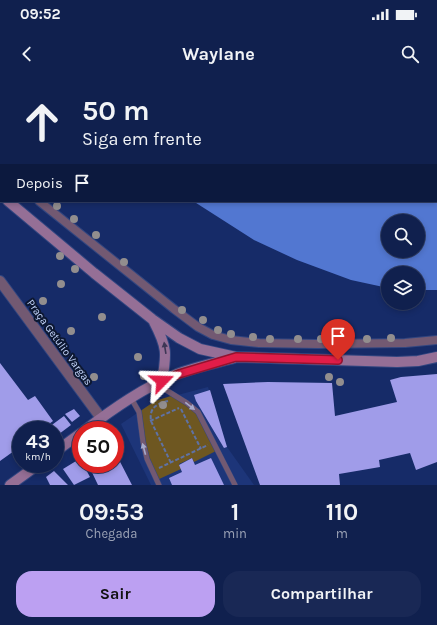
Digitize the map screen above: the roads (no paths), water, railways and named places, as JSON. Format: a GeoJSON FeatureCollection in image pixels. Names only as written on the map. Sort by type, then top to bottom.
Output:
{"type":"FeatureCollection","features":[{"type":"Feature","properties":{"kind":"main road"},"geometry":{"type":"LineString","coordinates":[[9,202],[152,319],[179,338],[200,349],[236,357],[397,362],[437,357]]}},
{"type":"Feature","properties":{"kind":"main road"},"geometry":{"type":"LineString","coordinates":[[152,319],[162,336],[166,347],[166,358],[161,381]]}},
{"type":"Feature","properties":{"kind":"main road"},"geometry":{"type":"LineString","coordinates":[[97,421],[131,398],[161,381],[236,357]]}},
{"type":"Feature","properties":{"kind":"main road"},"geometry":{"type":"LineString","coordinates":[[10,485],[27,473]]}},
{"type":"Feature","properties":{"kind":"street"},"geometry":{"type":"LineString","coordinates":[[40,202],[174,309],[198,327],[213,335],[231,340],[259,343],[405,343],[437,340]]}},
{"type":"Feature","properties":{"kind":"street","name":"Praça Getúlio Vargas"},"geometry":{"type":"LineString","coordinates":[[0,281],[101,418]]}},
{"type":"Feature","properties":{"kind":"lane"},"geometry":{"type":"LineString","coordinates":[[161,381],[166,390],[198,412],[235,485]]}},
{"type":"Feature","properties":{"kind":"lane"},"geometry":{"type":"LineString","coordinates":[[131,398],[139,412],[140,426],[146,454],[159,485]]}}]}
